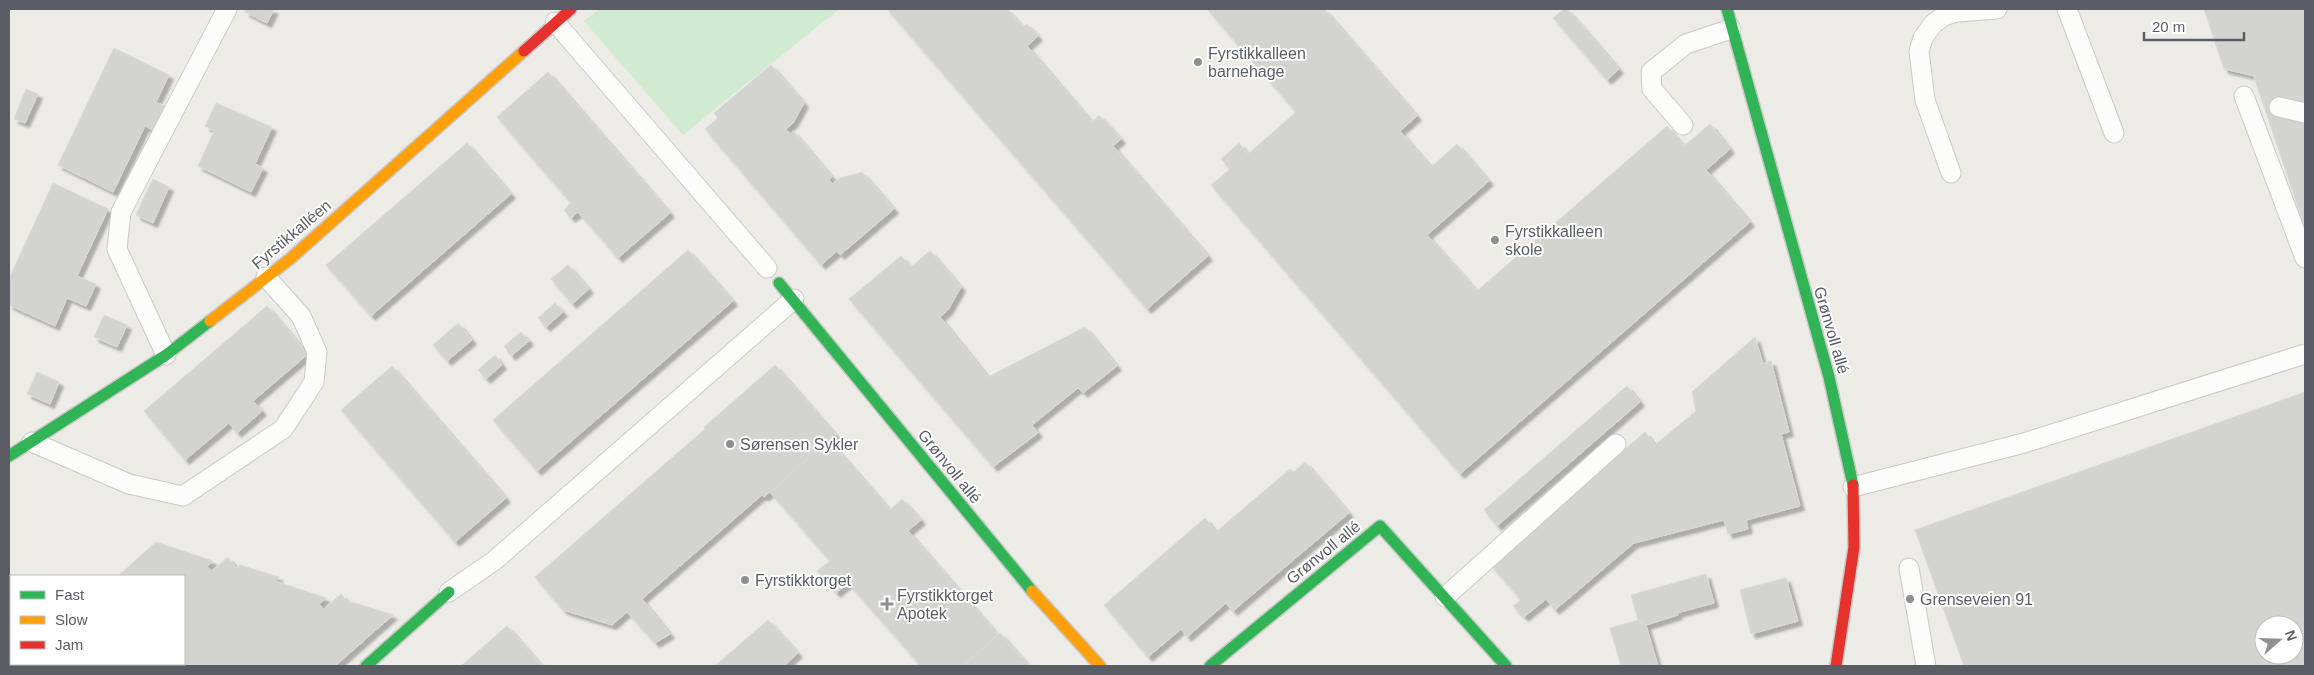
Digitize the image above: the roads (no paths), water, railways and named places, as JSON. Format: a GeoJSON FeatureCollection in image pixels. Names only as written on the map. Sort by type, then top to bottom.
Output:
{"type":"FeatureCollection","features":[{"type":"Feature","properties":{"kind":"street","name":"Fyrstikkalléen"},"geometry":{"type":"LineString","coordinates":[[9,456],[166,355],[290,259],[571,9]]}},
{"type":"Feature","properties":{"kind":"street","name":"Grønvoll allé"},"geometry":{"type":"LineString","coordinates":[[1727,9],[1829,377],[1853,487],[1854,547],[1836,666]]}},
{"type":"Feature","properties":{"kind":"street","name":"Grønvoll allé"},"geometry":{"type":"LineString","coordinates":[[773,275],[1027,586],[1100,666]]}},
{"type":"Feature","properties":{"kind":"street","name":"Grønvoll allé"},"geometry":{"type":"LineString","coordinates":[[1210,666],[1380,526],[1506,666]]}},
{"type":"Feature","properties":{"kind":"street"},"geometry":{"type":"LineString","coordinates":[[366,666],[449,592]]}},
{"type":"Feature","properties":{"kind":"lane"},"geometry":{"type":"LineString","coordinates":[[166,355],[117,249],[121,212],[227,9]]}},
{"type":"Feature","properties":{"kind":"lane"},"geometry":{"type":"LineString","coordinates":[[1951,173],[1925,100],[1919,51],[1923,38],[1933,24],[1944,16],[1957,12],[1997,9]]}},
{"type":"Feature","properties":{"kind":"lane"},"geometry":{"type":"LineString","coordinates":[[2067,9],[2114,133]]}},
{"type":"Feature","properties":{"kind":"lane"},"geometry":{"type":"LineString","coordinates":[[555,22],[773,275]]}},
{"type":"Feature","properties":{"kind":"lane"},"geometry":{"type":"LineString","coordinates":[[1683,125],[1652,89],[1651,72],[1686,44],[1731,29]]}},
{"type":"Feature","properties":{"kind":"lane"},"geometry":{"type":"LineString","coordinates":[[2244,96],[2305,258]]}},
{"type":"Feature","properties":{"kind":"lane"},"geometry":{"type":"LineString","coordinates":[[2279,107],[2305,113]]}},
{"type":"Feature","properties":{"kind":"lane"},"geometry":{"type":"LineString","coordinates":[[32,442],[129,484],[183,496],[282,429],[314,382],[317,352],[301,316],[266,277]]}},
{"type":"Feature","properties":{"kind":"lane"},"geometry":{"type":"LineString","coordinates":[[449,592],[495,560],[794,300]]}},
{"type":"Feature","properties":{"kind":"lane"},"geometry":{"type":"LineString","coordinates":[[1853,487],[2024,443],[2305,354]]}},
{"type":"Feature","properties":{"kind":"lane"},"geometry":{"type":"LineString","coordinates":[[1444,597],[1616,444]]}},
{"type":"Feature","properties":{"kind":"lane"},"geometry":{"type":"LineString","coordinates":[[1909,568],[1926,666]]}},
{"type":"Feature","properties":{"kind":"place","name":"Fyrstikkalleen barnehage"},"geometry":{"type":"Point","coordinates":[1198,62]}},
{"type":"Feature","properties":{"kind":"place","name":"Fyrstikkalleen skole"},"geometry":{"type":"Point","coordinates":[1495,240]}},
{"type":"Feature","properties":{"kind":"place","name":"Sørensen Sykler"},"geometry":{"type":"Point","coordinates":[730,444]}},
{"type":"Feature","properties":{"kind":"place","name":"Fyrstikktorget"},"geometry":{"type":"Point","coordinates":[745,580]}},
{"type":"Feature","properties":{"kind":"place","name":"Grenseveien 91"},"geometry":{"type":"Point","coordinates":[1910,599]}},
{"type":"Feature","properties":{"kind":"place","name":"Fyrstikktorget Apotek"},"geometry":{"type":"Point","coordinates":[887,604]}}]}
